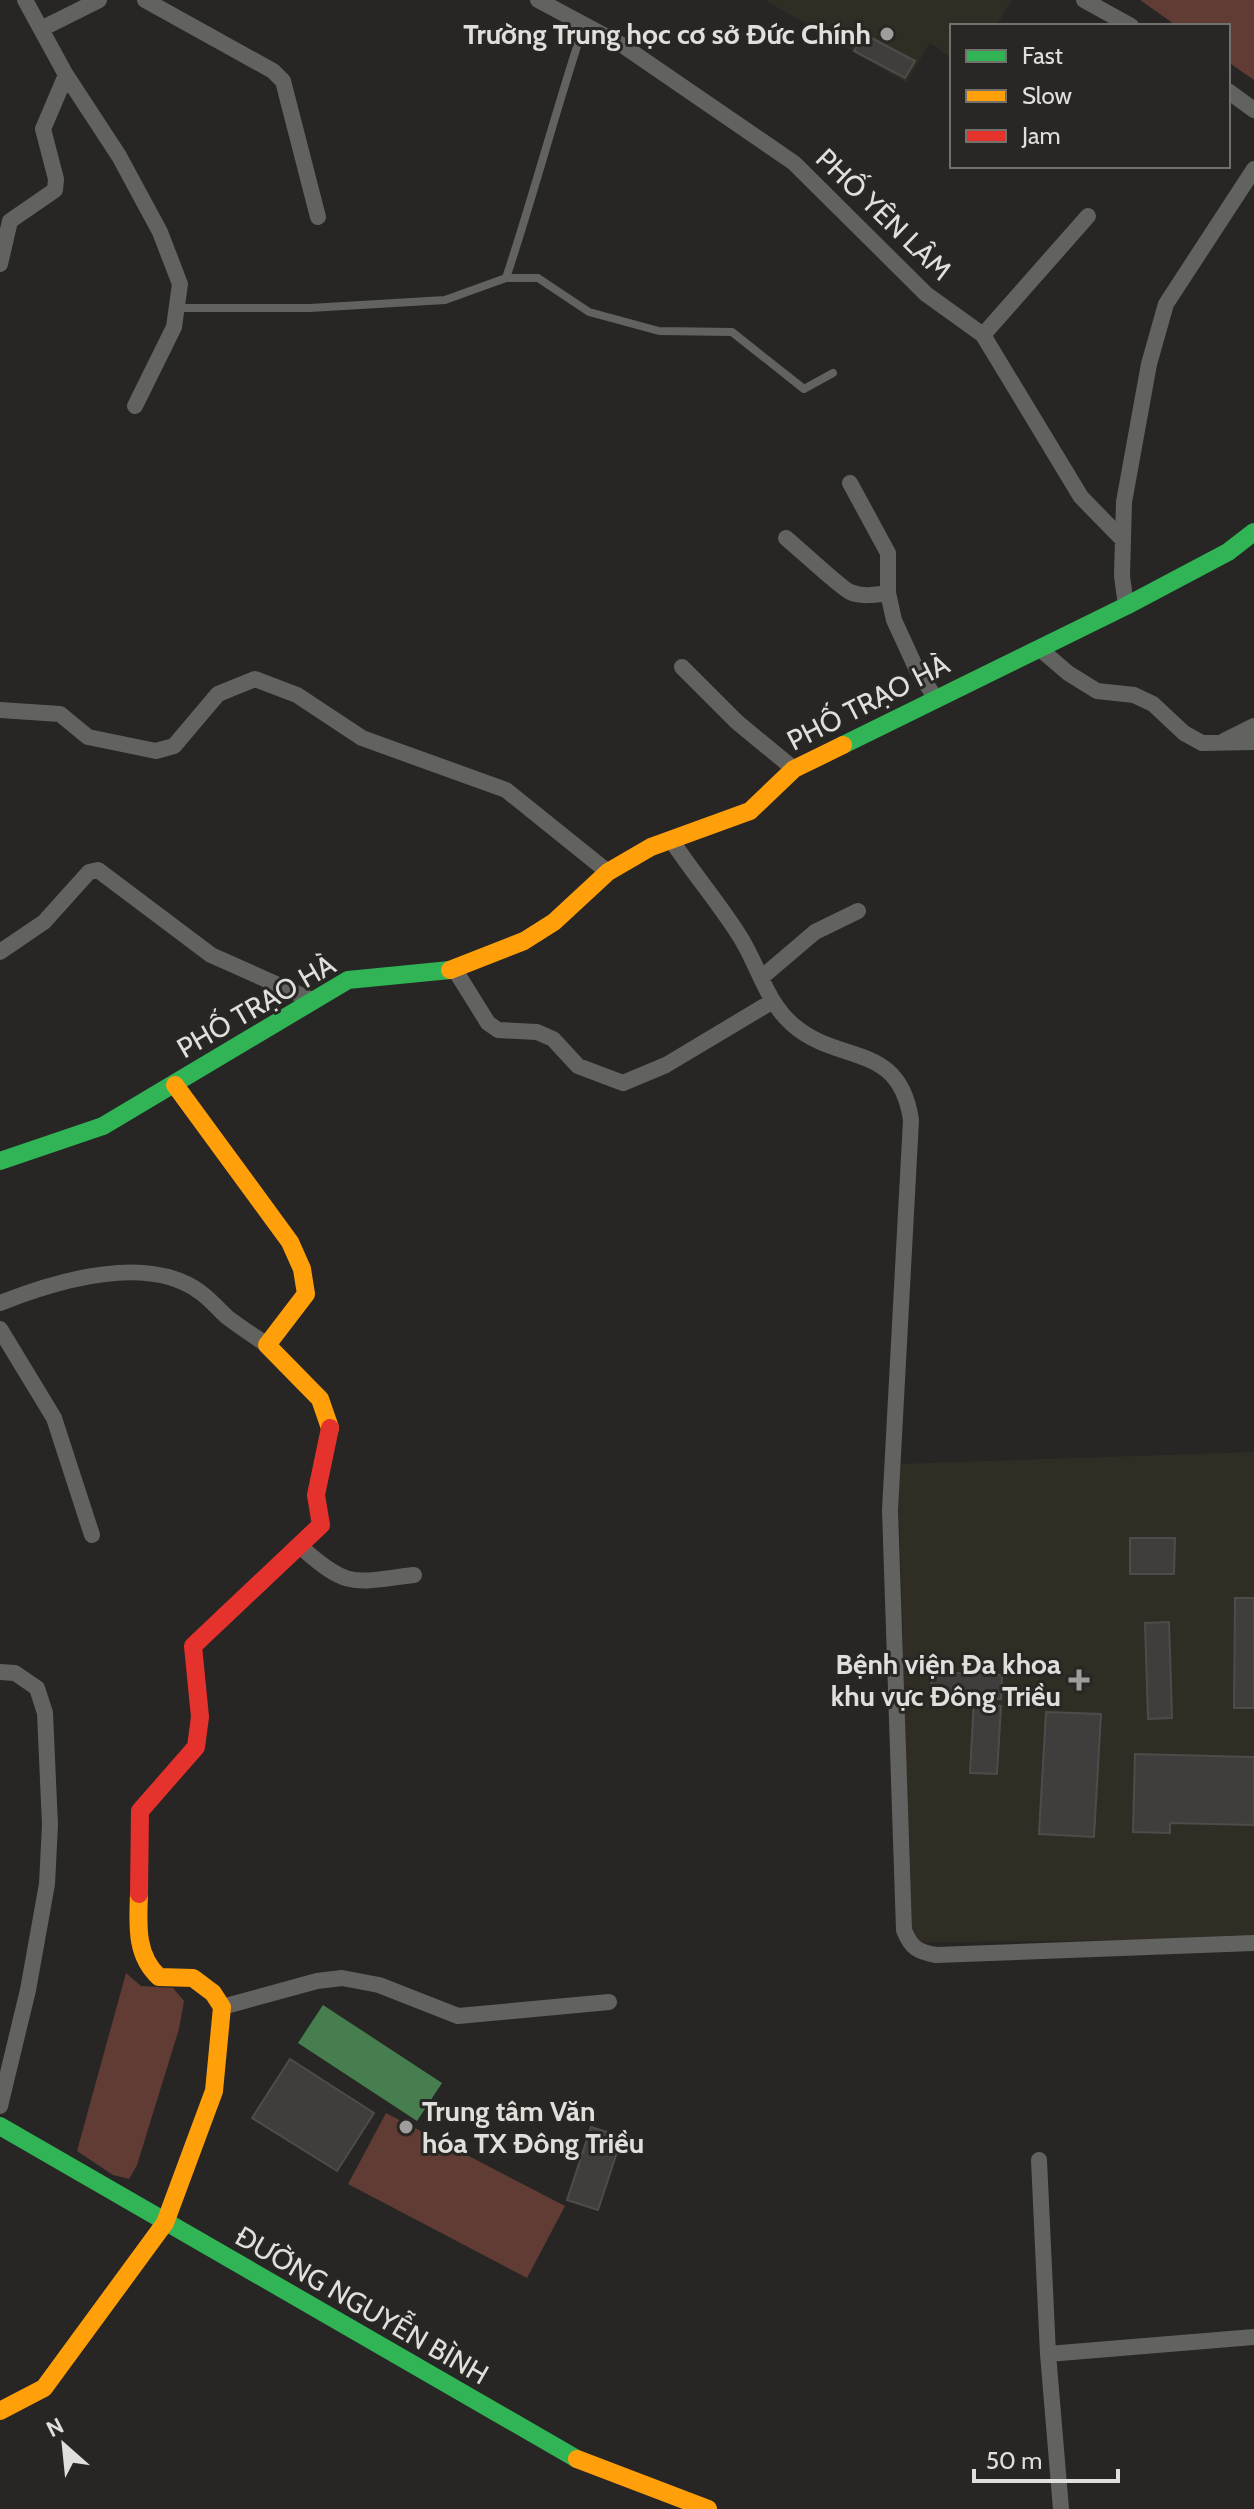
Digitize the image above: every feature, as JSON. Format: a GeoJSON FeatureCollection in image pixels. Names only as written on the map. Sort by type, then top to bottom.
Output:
{"type":"FeatureCollection","features":[{"type":"Feature","properties":{"kind":"street"},"geometry":{"type":"LineString","coordinates":[[25,0],[66,75],[119,156],[160,232],[180,284],[174,327],[135,406]]}},
{"type":"Feature","properties":{"kind":"street"},"geometry":{"type":"LineString","coordinates":[[41,29],[99,0]]}},
{"type":"Feature","properties":{"kind":"street"},"geometry":{"type":"LineString","coordinates":[[145,0],[273,71],[283,81],[318,217]]}},
{"type":"Feature","properties":{"kind":"street","name":"PHỐ YÊN LÂM"},"geometry":{"type":"LineString","coordinates":[[538,0],[622,45],[794,163],[926,294],[983,335],[1081,497],[1123,540]]}},
{"type":"Feature","properties":{"kind":"street"},"geometry":{"type":"LineString","coordinates":[[1084,0],[1127,24]]}},
{"type":"Feature","properties":{"kind":"street"},"geometry":{"type":"LineString","coordinates":[[0,264],[10,221],[55,190],[56,179],[43,129],[66,75]]}},
{"type":"Feature","properties":{"kind":"street"},"geometry":{"type":"LineString","coordinates":[[1230,92],[1254,110]]}},
{"type":"Feature","properties":{"kind":"street"},"geometry":{"type":"LineString","coordinates":[[1126,606],[1124,502],[1149,364],[1166,304],[1254,169]]}},
{"type":"Feature","properties":{"kind":"street"},"geometry":{"type":"LineString","coordinates":[[983,335],[1088,216]]}},
{"type":"Feature","properties":{"kind":"street"},"geometry":{"type":"LineString","coordinates":[[850,483],[888,553],[888,593],[894,620],[936,699]]}},
{"type":"Feature","properties":{"kind":"street","name":"PHỐ TRẠO HÀ"},"geometry":{"type":"LineString","coordinates":[[0,1161],[103,1126],[348,980],[455,970],[534,935],[554,922],[608,872],[651,847],[750,811],[794,769],[1126,606],[1228,552],[1254,532]]}},
{"type":"Feature","properties":{"kind":"street"},"geometry":{"type":"LineString","coordinates":[[786,538],[825,568],[846,592],[865,596],[888,593]]}},
{"type":"Feature","properties":{"kind":"street"},"geometry":{"type":"LineString","coordinates":[[1040,649],[1083,684],[1097,691],[1134,695],[1153,704],[1184,733],[1202,743],[1254,742]]}},
{"type":"Feature","properties":{"kind":"street"},"geometry":{"type":"LineString","coordinates":[[682,667],[737,722],[794,769]]}},
{"type":"Feature","properties":{"kind":"street"},"geometry":{"type":"LineString","coordinates":[[0,710],[60,714],[88,737],[156,751],[174,746],[218,694],[255,679],[297,695],[362,738],[506,790],[608,872]]}},
{"type":"Feature","properties":{"kind":"street"},"geometry":{"type":"LineString","coordinates":[[1219,744],[1254,726]]}},
{"type":"Feature","properties":{"kind":"street"},"geometry":{"type":"LineString","coordinates":[[672,841],[740,936],[773,1001],[802,1032],[866,1056],[892,1071],[907,1095],[909,1107],[890,1510],[904,1930],[909,1943],[918,1952],[936,1955],[1254,1943]]}},
{"type":"Feature","properties":{"kind":"street"},"geometry":{"type":"LineString","coordinates":[[0,952],[44,922],[89,872],[98,870],[211,955],[312,1000]]}},
{"type":"Feature","properties":{"kind":"street"},"geometry":{"type":"LineString","coordinates":[[761,978],[815,932],[858,911]]}},
{"type":"Feature","properties":{"kind":"street"},"geometry":{"type":"LineString","coordinates":[[455,970],[488,1023],[498,1030],[523,1030],[553,1039],[578,1066],[623,1083],[666,1065],[773,1001]]}},
{"type":"Feature","properties":{"kind":"street"},"geometry":{"type":"LineString","coordinates":[[175,1085],[290,1242],[302,1269],[306,1294],[267,1345]]}},
{"type":"Feature","properties":{"kind":"street"},"geometry":{"type":"LineString","coordinates":[[0,1303],[26,1293],[114,1273],[150,1271],[199,1290],[227,1317],[267,1345],[320,1399],[330,1428],[316,1495],[321,1525],[302,1548],[214,1620],[193,1646],[200,1717],[196,1747],[140,1811],[138,1934],[146,1965],[159,1977],[193,1978],[213,1993],[222,2007],[214,2091],[165,2223],[44,2388],[0,2411]]}},
{"type":"Feature","properties":{"kind":"street"},"geometry":{"type":"LineString","coordinates":[[0,1329],[54,1418],[92,1535]]}},
{"type":"Feature","properties":{"kind":"street"},"geometry":{"type":"LineString","coordinates":[[302,1548],[333,1576],[345,1581],[414,1575]]}},
{"type":"Feature","properties":{"kind":"street"},"geometry":{"type":"LineString","coordinates":[[0,1672],[27,1679],[37,1688],[45,1713],[50,1825],[47,1884],[31,1975],[0,2106]]}},
{"type":"Feature","properties":{"kind":"street"},"geometry":{"type":"LineString","coordinates":[[222,2007],[317,1981],[342,1978],[379,1985],[458,2016],[609,2002]]}},
{"type":"Feature","properties":{"kind":"street","name":"ĐƯỜNG NGUYỄN BÌNH"},"geometry":{"type":"LineString","coordinates":[[0,2126],[562,2453],[708,2509]]}},
{"type":"Feature","properties":{"kind":"street"},"geometry":{"type":"LineString","coordinates":[[1039,2160],[1048,2354],[1061,2509]]}},
{"type":"Feature","properties":{"kind":"street"},"geometry":{"type":"LineString","coordinates":[[1048,2354],[1254,2337]]}},
{"type":"Feature","properties":{"kind":"lane"},"geometry":{"type":"LineString","coordinates":[[506,278],[541,173],[557,103],[584,25]]}},
{"type":"Feature","properties":{"kind":"lane"},"geometry":{"type":"LineString","coordinates":[[177,308],[310,308],[445,300],[506,278],[538,278],[589,312],[659,331],[732,332],[804,389],[833,373]]}},
{"type":"Feature","properties":{"kind":"shaded area","name":"Trường Trung học cơ sở Đức Chính"},"geometry":{"type":"Polygon","coordinates":[[[765,0],[1012,0],[997,24],[950,24],[950,58],[930,43],[906,83],[765,0]]]}},
{"type":"Feature","properties":{"kind":"shaded area"},"geometry":{"type":"Polygon","coordinates":[[[1140,0],[1254,0],[1254,80],[1230,63],[1230,24],[1174,24],[1140,0]]]}},
{"type":"Feature","properties":{"kind":"shaded area","name":"Bệnh viện Đa khoa khu vực Đông Triều"},"geometry":{"type":"Polygon","coordinates":[[[1254,1452],[1254,1938],[903,1943],[903,1640],[897,1464],[1254,1452]]]}},
{"type":"Feature","properties":{"kind":"shaded area"},"geometry":{"type":"Polygon","coordinates":[[[126,1973],[141,1986],[173,1988],[184,2001],[179,2029],[137,2165],[129,2179],[113,2175],[77,2151],[126,1973]]]}},
{"type":"Feature","properties":{"kind":"shaded area"},"geometry":{"type":"Polygon","coordinates":[[[323,2005],[442,2083],[417,2121],[298,2043],[323,2005]]]}},
{"type":"Feature","properties":{"kind":"shaded area"},"geometry":{"type":"Polygon","coordinates":[[[386,2113],[565,2206],[527,2278],[348,2184],[386,2113]]]}},
{"type":"Feature","properties":{"kind":"building"},"geometry":{"type":"Polygon","coordinates":[[[864,34],[915,61],[905,78],[854,51],[864,34]]]}},
{"type":"Feature","properties":{"kind":"building"},"geometry":{"type":"Polygon","coordinates":[[[1130,1538],[1175,1538],[1174,1574],[1130,1574],[1130,1538]]]}},
{"type":"Feature","properties":{"kind":"building"},"geometry":{"type":"Polygon","coordinates":[[[1235,1598],[1254,1598],[1254,1708],[1234,1708],[1235,1598]]]}},
{"type":"Feature","properties":{"kind":"building"},"geometry":{"type":"Polygon","coordinates":[[[1169,1622],[1172,1718],[1148,1719],[1145,1623],[1169,1622]]]}},
{"type":"Feature","properties":{"kind":"building"},"geometry":{"type":"Polygon","coordinates":[[[932,1672],[1002,1675],[1001,1699],[984,1699],[984,1705],[1001,1706],[997,1774],[970,1773],[974,1698],[931,1696],[932,1672]]]}},
{"type":"Feature","properties":{"kind":"building"},"geometry":{"type":"Polygon","coordinates":[[[1046,1712],[1101,1714],[1094,1837],[1039,1834],[1046,1712]]]}},
{"type":"Feature","properties":{"kind":"building"},"geometry":{"type":"Polygon","coordinates":[[[1135,1754],[1254,1757],[1254,1825],[1170,1823],[1170,1833],[1133,1832],[1135,1754]]]}},
{"type":"Feature","properties":{"kind":"building"},"geometry":{"type":"Polygon","coordinates":[[[290,2059],[374,2113],[337,2171],[252,2118],[290,2059]]]}},
{"type":"Feature","properties":{"kind":"building"},"geometry":{"type":"Polygon","coordinates":[[[591,2127],[622,2137],[598,2210],[567,2200],[591,2127]]]}},
{"type":"Feature","properties":{"kind":"traffic: fast"},"geometry":{"type":"LineString","coordinates":[[843,745],[1126,606],[1228,552],[1254,532]]}},
{"type":"Feature","properties":{"kind":"traffic: fast"},"geometry":{"type":"LineString","coordinates":[[0,1161],[103,1126],[348,980],[450,970]]}},
{"type":"Feature","properties":{"kind":"traffic: fast"},"geometry":{"type":"LineString","coordinates":[[0,2126],[577,2459]]}},
{"type":"Feature","properties":{"kind":"traffic: slow"},"geometry":{"type":"LineString","coordinates":[[450,970],[524,941],[554,922],[608,872],[651,847],[750,811],[794,769],[843,745]]}},
{"type":"Feature","properties":{"kind":"traffic: slow"},"geometry":{"type":"LineString","coordinates":[[175,1085],[290,1242],[302,1269],[306,1294],[267,1345],[320,1399],[330,1428]]}},
{"type":"Feature","properties":{"kind":"traffic: slow"},"geometry":{"type":"LineString","coordinates":[[0,2411],[44,2388],[165,2223],[214,2091],[222,2007],[213,1993],[193,1978],[159,1977],[151,1968],[140,1938],[139,1894]]}},
{"type":"Feature","properties":{"kind":"traffic: slow"},"geometry":{"type":"LineString","coordinates":[[577,2459],[708,2509]]}},
{"type":"Feature","properties":{"kind":"traffic: jam"},"geometry":{"type":"LineString","coordinates":[[139,1894],[140,1811],[196,1747],[200,1717],[193,1646],[321,1525],[316,1495],[330,1428]]}},
{"type":"Feature","properties":{"kind":"place","name":"Trường Trung học cơ sở Đức Chính"},"geometry":{"type":"Point","coordinates":[887,34]}},
{"type":"Feature","properties":{"kind":"place","name":"Bệnh viện Đa khoa khu vực Đông Triều"},"geometry":{"type":"Point","coordinates":[1079,1680]}},
{"type":"Feature","properties":{"kind":"place","name":"Trung tâm Văn hóa TX Đông Triều"},"geometry":{"type":"Point","coordinates":[406,2127]}}]}
